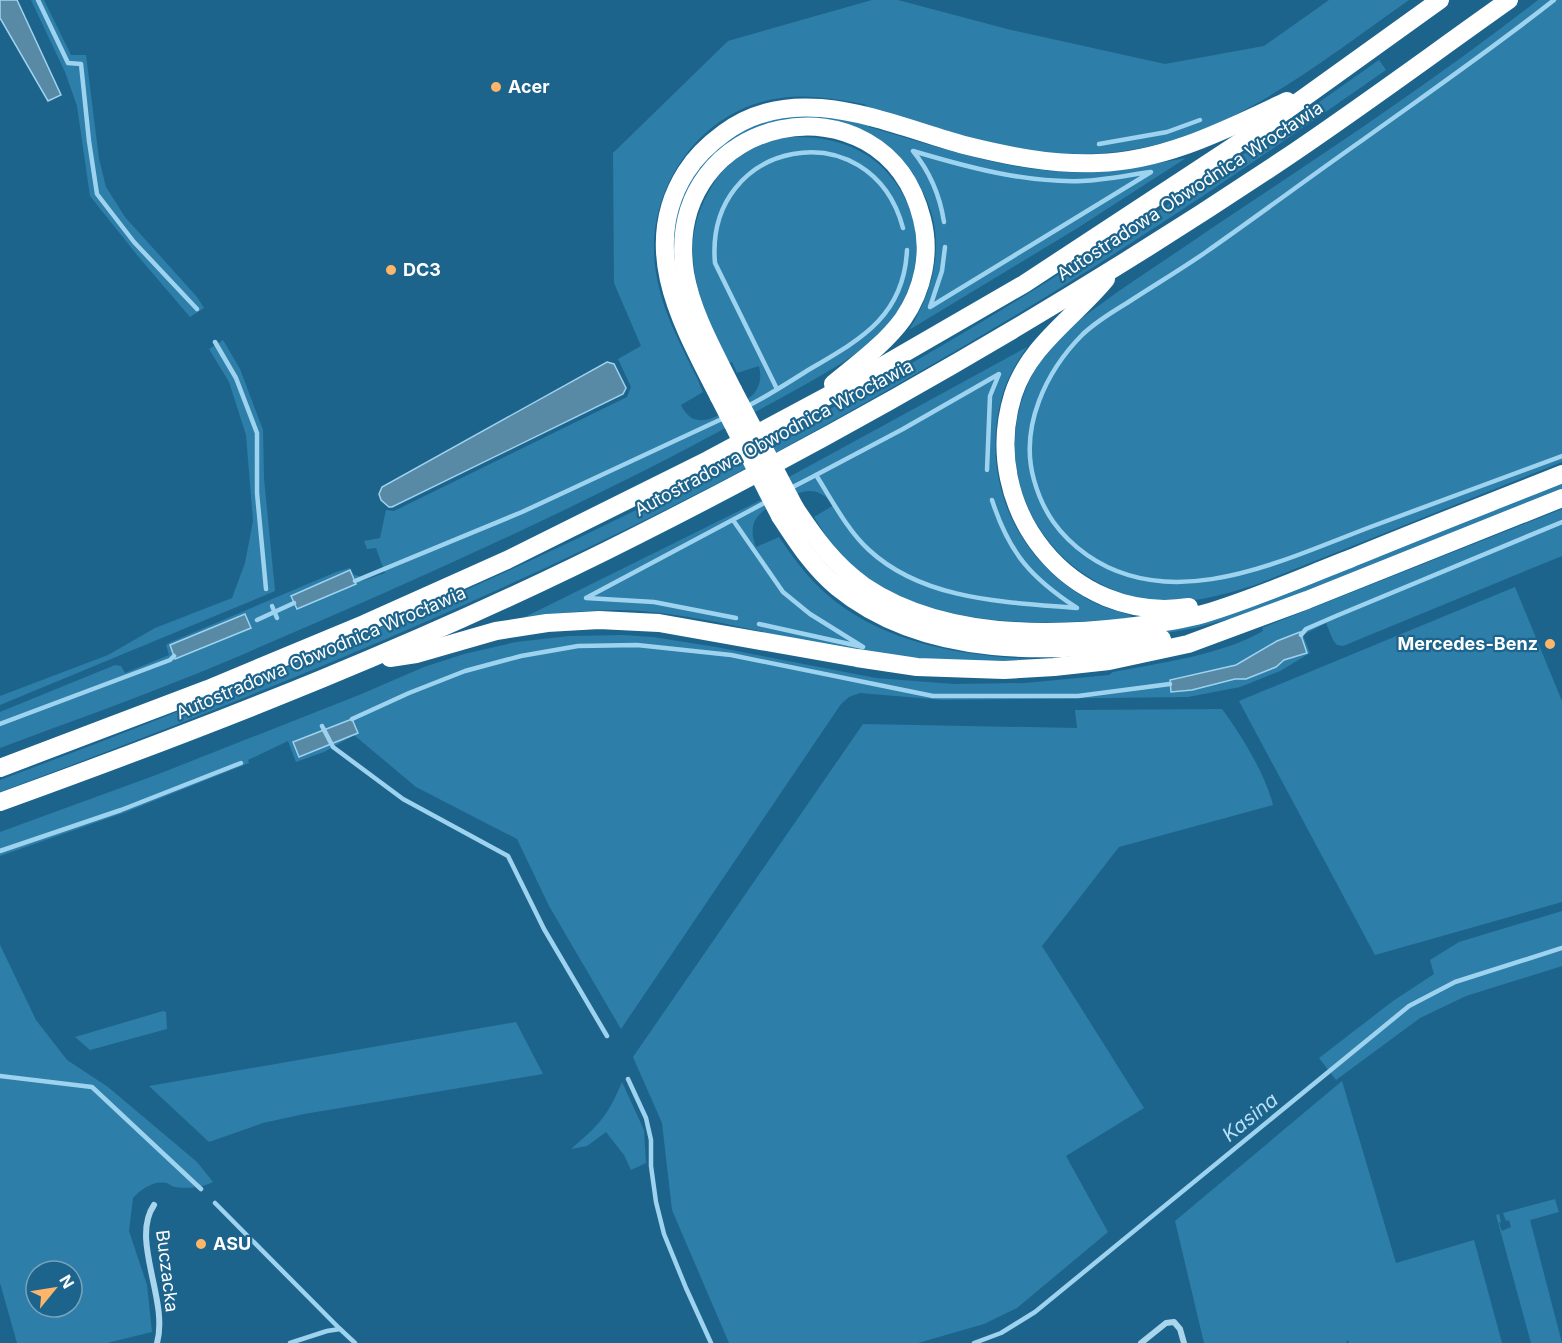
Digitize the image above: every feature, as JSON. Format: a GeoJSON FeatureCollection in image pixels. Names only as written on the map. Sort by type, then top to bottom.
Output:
{"type":"FeatureCollection","features":[{"type":"Feature","properties":{"kind":"highway","name":"Autostradowa Obwodnica Wrocławia"},"geometry":{"type":"LineString","coordinates":[[0,768],[208,689],[405,606],[632,499],[863,377],[1024,284],[1256,132],[1440,0]]}},
{"type":"Feature","properties":{"kind":"highway","name":"Autostradowa Obwodnica Wrocławia"},"geometry":{"type":"LineString","coordinates":[[0,802],[98,767],[362,663],[634,537],[875,408],[1116,267],[1285,159],[1509,0]]}},
{"type":"Feature","properties":{"kind":"highway"},"geometry":{"type":"LineString","coordinates":[[1229,627],[1131,644],[1070,648],[1009,646],[937,635],[888,618],[846,593],[813,564],[726,394],[686,331],[672,296],[665,263],[667,219],[675,193],[687,170],[710,144],[740,123],[758,115],[782,109],[808,107],[832,109],[860,114],[965,145],[1014,156],[1053,162],[1098,163],[1152,156],[1190,145],[1326,82]]}},
{"type":"Feature","properties":{"kind":"highway"},"geometry":{"type":"LineString","coordinates":[[726,394],[697,313],[686,274],[684,240],[687,217],[695,195],[722,158],[761,134],[783,128],[807,126],[840,131],[873,147],[890,161],[904,178],[915,199],[924,225],[925,264],[915,298],[895,329],[868,356],[799,411]]}},
{"type":"Feature","properties":{"kind":"highway"},"geometry":{"type":"LineString","coordinates":[[1116,267],[1094,293],[1043,343],[1023,373],[1014,394],[1006,430],[1006,456],[1010,486],[1020,514],[1033,537],[1055,564],[1076,582],[1105,597],[1123,603],[1163,609],[1247,598]]}},
{"type":"Feature","properties":{"kind":"highway"},"geometry":{"type":"LineString","coordinates":[[788,512],[826,553],[856,580],[895,603],[946,620],[1011,630],[1090,630],[1203,614],[1562,474]]}},
{"type":"Feature","properties":{"kind":"highway"},"geometry":{"type":"LineString","coordinates":[[362,663],[416,654],[496,631],[573,621],[659,623],[917,667],[982,669],[1054,667],[1109,661],[1188,644],[1307,600],[1562,498]]}},
{"type":"Feature","properties":{"kind":"street","name":"Buczacka"},"geometry":{"type":"LineString","coordinates":[[154,1205],[147,1217],[145,1232],[159,1316],[157,1343]]}},
{"type":"Feature","properties":{"kind":"street"},"geometry":{"type":"LineString","coordinates":[[1141,1343],[1166,1323],[1174,1322],[1180,1329],[1184,1343]]}},
{"type":"Feature","properties":{"kind":"shaded area"},"geometry":{"type":"Polygon","coordinates":[[[0,0],[17,0],[61,95],[48,101],[0,18],[0,0]]]}},
{"type":"Feature","properties":{"kind":"shaded area"},"geometry":{"type":"Polygon","coordinates":[[[31,0],[44,0],[71,55],[86,55],[99,159],[106,187],[125,217],[197,297],[204,308],[190,317],[90,196],[77,106],[65,72],[31,0]]]}},
{"type":"Feature","properties":{"kind":"shaded area"},"geometry":{"type":"Polygon","coordinates":[[[872,0],[898,0],[1007,29],[1165,64],[1264,46],[1329,0],[1409,0],[1325,60],[1241,112],[1196,132],[1150,146],[1100,153],[1046,152],[1023,149],[932,127],[865,108],[866,105],[863,104],[812,97],[781,98],[752,105],[726,117],[704,135],[685,156],[670,181],[660,208],[655,236],[655,265],[661,294],[683,350],[703,392],[681,405],[686,413],[699,420],[713,418],[747,400],[759,384],[759,366],[737,373],[732,362],[729,363],[720,344],[703,305],[697,284],[693,264],[693,243],[696,222],[715,181],[737,159],[760,145],[793,137],[808,137],[850,146],[875,160],[895,182],[906,200],[913,219],[916,239],[916,258],[912,278],[895,315],[873,340],[832,369],[690,447],[518,532],[225,662],[0,748],[0,712],[115,665],[121,666],[125,673],[169,655],[166,645],[171,642],[336,572],[350,568],[354,575],[359,576],[362,581],[385,573],[376,548],[367,549],[364,541],[380,538],[386,510],[394,511],[627,397],[631,387],[618,359],[641,346],[614,283],[613,153],[728,41],[872,0]],[[350,570],[291,595],[356,584],[350,570]]]}},
{"type":"Feature","properties":{"kind":"shaded area"},"geometry":{"type":"Polygon","coordinates":[[[1538,0],[1562,0],[1562,462],[1255,585],[1200,599],[1172,602],[1143,599],[1103,585],[1070,563],[1044,535],[1026,502],[1016,465],[1016,427],[1026,388],[1052,344],[1070,327],[1111,297],[1376,118],[1538,0]]]}},
{"type":"Feature","properties":{"kind":"shaded area"},"geometry":{"type":"Polygon","coordinates":[[[1379,60],[1386,70],[1257,160],[1158,225],[1000,325],[786,447],[595,545],[497,590],[300,675],[0,792],[0,780],[198,704],[393,622],[586,534],[775,439],[931,352],[1083,259],[1232,162],[1379,60]]]}},
{"type":"Feature","properties":{"kind":"shaded area"},"geometry":{"type":"Polygon","coordinates":[[[813,115],[869,124],[869,127],[954,152],[1041,170],[1099,172],[1186,158],[1076,229],[909,330],[929,288],[936,245],[934,224],[928,203],[918,183],[891,150],[876,139],[785,123],[692,189],[675,283],[672,242],[676,217],[683,197],[705,161],[720,146],[756,124],[776,118],[813,115]]]}},
{"type":"Feature","properties":{"kind":"shaded area"},"geometry":{"type":"Polygon","coordinates":[[[223,340],[240,369],[263,430],[264,478],[275,591],[0,705],[0,696],[108,655],[155,628],[232,598],[245,563],[253,521],[246,435],[229,382],[209,349],[223,340]]]}},
{"type":"Feature","properties":{"kind":"shaded area"},"geometry":{"type":"Polygon","coordinates":[[[1027,347],[1004,389],[996,426],[996,456],[1000,485],[1009,512],[1022,538],[1061,582],[1092,602],[1130,615],[1131,618],[1061,622],[990,620],[922,605],[890,591],[860,573],[824,537],[826,536],[814,517],[834,505],[827,498],[815,492],[796,494],[766,509],[756,518],[753,538],[756,547],[779,537],[799,565],[822,590],[847,610],[901,637],[961,652],[1054,660],[969,662],[885,654],[688,617],[641,611],[597,611],[523,618],[761,500],[758,494],[1027,347]]]}},
{"type":"Feature","properties":{"kind":"shaded area"},"geometry":{"type":"Polygon","coordinates":[[[607,362],[614,364],[626,388],[623,394],[392,507],[381,500],[379,494],[382,487],[607,362]]]}},
{"type":"Feature","properties":{"kind":"shaded area"},"geometry":{"type":"Polygon","coordinates":[[[1562,482],[1562,490],[1298,596],[1244,615],[1195,628],[1149,636],[931,629],[920,619],[1140,630],[1562,482]]]}},
{"type":"Feature","properties":{"kind":"shaded area"},"geometry":{"type":"Polygon","coordinates":[[[1562,509],[1562,556],[1343,646],[1337,645],[1333,640],[1326,623],[1303,635],[1310,653],[1280,671],[1240,687],[1188,697],[943,700],[860,693],[849,697],[841,704],[621,1029],[549,906],[517,839],[416,787],[354,735],[324,752],[296,762],[288,741],[248,760],[249,763],[126,812],[0,856],[0,832],[156,775],[424,667],[464,654],[516,642],[569,636],[653,637],[876,678],[954,684],[1025,683],[1109,675],[1113,672],[1190,657],[1229,646],[1263,631],[1262,628],[1562,509]]]}},
{"type":"Feature","properties":{"kind":"shaded area"},"geometry":{"type":"Polygon","coordinates":[[[350,570],[356,584],[297,609],[291,596],[350,570]]]}},
{"type":"Feature","properties":{"kind":"shaded area"},"geometry":{"type":"Polygon","coordinates":[[[1515,587],[1562,701],[1562,902],[1375,955],[1239,701],[1515,587]]]}},
{"type":"Feature","properties":{"kind":"shaded area"},"geometry":{"type":"Polygon","coordinates":[[[245,614],[251,628],[175,659],[170,645],[245,614]]]}},
{"type":"Feature","properties":{"kind":"shaded area"},"geometry":{"type":"Polygon","coordinates":[[[1300,632],[1307,653],[1284,660],[1276,667],[1246,679],[1235,679],[1192,690],[1171,692],[1170,680],[1236,665],[1277,641],[1300,632]]]}},
{"type":"Feature","properties":{"kind":"shaded area"},"geometry":{"type":"Polygon","coordinates":[[[1222,709],[1252,756],[1265,781],[1273,805],[1119,847],[1042,946],[1144,1108],[1066,1156],[1108,1232],[1017,1308],[984,1324],[918,1343],[729,1343],[672,1210],[662,1123],[633,1057],[863,724],[1077,728],[1075,710],[1222,709]]]}},
{"type":"Feature","properties":{"kind":"shaded area"},"geometry":{"type":"Polygon","coordinates":[[[352,719],[358,733],[299,757],[293,742],[352,719]]]}},
{"type":"Feature","properties":{"kind":"shaded area"},"geometry":{"type":"Polygon","coordinates":[[[1562,911],[1562,966],[1466,996],[1420,1018],[1336,1080],[1319,1058],[1393,1001],[1434,974],[1430,960],[1459,942],[1562,911]]]}},
{"type":"Feature","properties":{"kind":"shaded area"},"geometry":{"type":"Polygon","coordinates":[[[0,945],[36,1020],[67,1060],[108,1087],[197,1162],[213,1182],[184,1188],[162,1182],[157,1183],[144,1189],[133,1198],[129,1231],[147,1285],[152,1332],[107,1343],[17,1343],[0,1283],[0,945]]]}},
{"type":"Feature","properties":{"kind":"shaded area"},"geometry":{"type":"Polygon","coordinates":[[[166,1012],[167,1029],[90,1050],[75,1037],[166,1012]]]}},
{"type":"Feature","properties":{"kind":"shaded area"},"geometry":{"type":"Polygon","coordinates":[[[516,1022],[543,1074],[304,1114],[263,1123],[209,1142],[149,1086],[516,1022]]]}},
{"type":"Feature","properties":{"kind":"shaded area"},"geometry":{"type":"Polygon","coordinates":[[[1342,1081],[1396,1263],[1474,1240],[1502,1343],[1349,1343],[1348,1340],[1346,1343],[1204,1343],[1175,1221],[1342,1081]]]}},
{"type":"Feature","properties":{"kind":"shaded area"},"geometry":{"type":"Polygon","coordinates":[[[622,1082],[644,1130],[646,1163],[631,1170],[624,1155],[606,1132],[587,1146],[571,1149],[602,1119],[622,1082]]]}},
{"type":"Feature","properties":{"kind":"shaded area"},"geometry":{"type":"Polygon","coordinates":[[[1555,1199],[1559,1212],[1530,1220],[1562,1343],[1531,1343],[1496,1215],[1499,1214],[1502,1231],[1511,1227],[1503,1213],[1555,1199]]]}},
{"type":"Feature","properties":{"kind":"waterway"},"geometry":{"type":"LineString","coordinates":[[38,0],[68,63],[81,64],[97,194],[134,242],[197,309]]}},
{"type":"Feature","properties":{"kind":"waterway"},"geometry":{"type":"LineString","coordinates":[[1554,0],[1460,71],[1226,238],[1083,334],[1058,365],[1039,401],[1033,420],[1030,460],[1034,480],[1047,513],[1060,531],[1087,555],[1121,573],[1156,581],[1193,581],[1230,576],[1267,566],[1562,456]]}},
{"type":"Feature","properties":{"kind":"waterway"},"geometry":{"type":"LineString","coordinates":[[1099,144],[1167,132],[1200,120]]}},
{"type":"Feature","properties":{"kind":"waterway"},"geometry":{"type":"LineString","coordinates":[[944,222],[933,185],[913,151],[1018,177],[1061,181],[1108,179],[1151,172],[930,307],[942,271],[945,247]]}},
{"type":"Feature","properties":{"kind":"waterway"},"geometry":{"type":"LineString","coordinates":[[777,389],[715,263],[719,221],[735,188],[761,166],[793,154],[827,154],[859,165],[885,190],[903,228]]}},
{"type":"Feature","properties":{"kind":"waterway"},"geometry":{"type":"LineString","coordinates":[[746,407],[846,347],[876,323],[898,292],[904,273],[907,250]]}},
{"type":"Feature","properties":{"kind":"waterway"},"geometry":{"type":"LineString","coordinates":[[215,342],[236,378],[257,433],[257,493],[266,589]]}},
{"type":"Feature","properties":{"kind":"waterway"},"geometry":{"type":"LineString","coordinates":[[987,470],[990,396],[999,374],[816,475],[840,514],[861,542],[891,567],[915,580],[967,596],[1023,604],[1077,608],[1034,575],[1024,563],[1006,535],[992,500]]}},
{"type":"Feature","properties":{"kind":"waterway"},"geometry":{"type":"LineString","coordinates":[[355,581],[522,512],[726,417]]}},
{"type":"Feature","properties":{"kind":"waterway"},"geometry":{"type":"LineString","coordinates":[[789,489],[816,475]]}},
{"type":"Feature","properties":{"kind":"waterway"},"geometry":{"type":"LineString","coordinates":[[736,618],[654,602],[586,598],[768,501]]}},
{"type":"Feature","properties":{"kind":"waterway"},"geometry":{"type":"LineString","coordinates":[[733,520],[783,592],[810,614],[863,647],[759,624]]}},
{"type":"Feature","properties":{"kind":"waterway"},"geometry":{"type":"LineString","coordinates":[[1301,635],[1306,629],[1336,616],[1562,522]]}},
{"type":"Feature","properties":{"kind":"waterway"},"geometry":{"type":"LineString","coordinates":[[257,620],[294,603]]}},
{"type":"Feature","properties":{"kind":"waterway"},"geometry":{"type":"LineString","coordinates":[[272,606],[277,618]]}},
{"type":"Feature","properties":{"kind":"waterway"},"geometry":{"type":"LineString","coordinates":[[352,719],[465,671],[521,656],[578,646],[637,645],[731,655],[933,696],[1078,696],[1170,684]]}},
{"type":"Feature","properties":{"kind":"waterway"},"geometry":{"type":"LineString","coordinates":[[0,724],[170,660],[174,656]]}},
{"type":"Feature","properties":{"kind":"waterway"},"geometry":{"type":"LineString","coordinates":[[322,726],[333,747],[403,799],[508,856],[544,929],[607,1036]]}},
{"type":"Feature","properties":{"kind":"waterway"},"geometry":{"type":"LineString","coordinates":[[0,851],[121,810],[241,763]]}},
{"type":"Feature","properties":{"kind":"waterway","name":"Kasina"},"geometry":{"type":"LineString","coordinates":[[974,1343],[1001,1333],[1035,1312],[1409,1006],[1455,982],[1562,948]]}},
{"type":"Feature","properties":{"kind":"waterway"},"geometry":{"type":"LineString","coordinates":[[0,1076],[92,1087],[201,1189]]}},
{"type":"Feature","properties":{"kind":"waterway"},"geometry":{"type":"LineString","coordinates":[[628,1079],[646,1118],[651,1140],[651,1166],[656,1202],[664,1234],[711,1343]]}},
{"type":"Feature","properties":{"kind":"waterway"},"geometry":{"type":"LineString","coordinates":[[215,1203],[340,1329]]}},
{"type":"Feature","properties":{"kind":"waterway","name":"Kasina"},"geometry":{"type":"LineString","coordinates":[[290,1343],[340,1329],[355,1343]]}},
{"type":"Feature","properties":{"kind":"place","name":"Acer"},"geometry":{"type":"Point","coordinates":[496,87]}},
{"type":"Feature","properties":{"kind":"place","name":"DC3"},"geometry":{"type":"Point","coordinates":[391,270]}},
{"type":"Feature","properties":{"kind":"place","name":"Mercedes-Benz"},"geometry":{"type":"Point","coordinates":[1550,644]}},
{"type":"Feature","properties":{"kind":"place","name":"ASU"},"geometry":{"type":"Point","coordinates":[201,1244]}}]}
